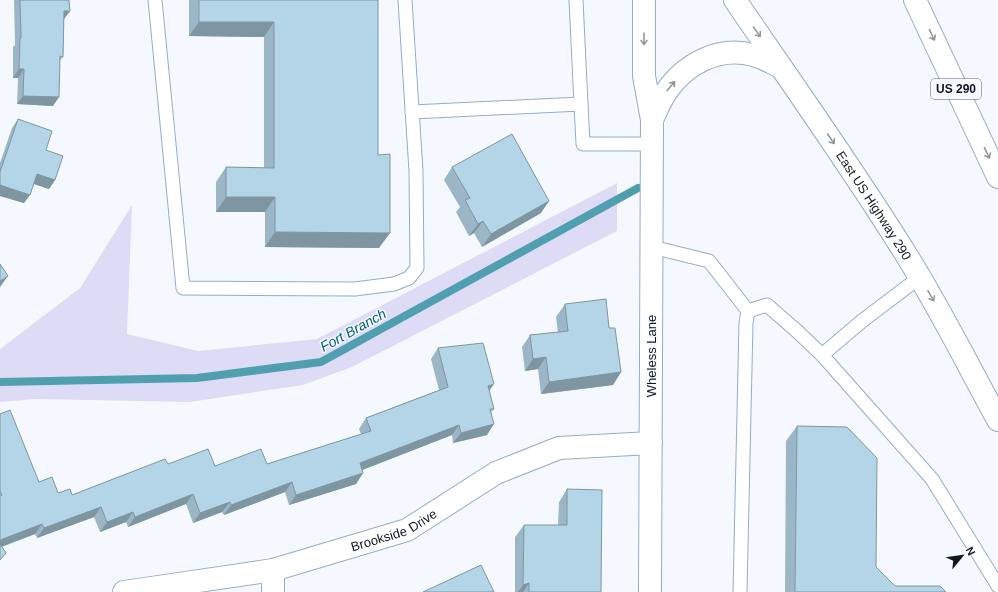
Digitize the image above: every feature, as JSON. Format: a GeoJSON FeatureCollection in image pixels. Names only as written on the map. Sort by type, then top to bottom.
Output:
{"type":"FeatureCollection","features":[{"type":"Feature","properties":{"kind":"main road","name":"Wheless Lane"},"geometry":{"type":"LineString","coordinates":[[644,0],[644,76],[652,120],[650,592]]}},
{"type":"Feature","properties":{"kind":"main road","name":"East US Highway 290"},"geometry":{"type":"LineString","coordinates":[[735,0],[852,171],[920,277],[998,420]]}},
{"type":"Feature","properties":{"kind":"main road","name":"US 290"},"geometry":{"type":"LineString","coordinates":[[915,0],[998,177]]}},
{"type":"Feature","properties":{"kind":"main road","name":"Wheless Lane"},"geometry":{"type":"LineString","coordinates":[[652,120],[665,93],[679,77],[697,62],[714,55],[733,52],[753,55],[781,67]]}},
{"type":"Feature","properties":{"kind":"main road","name":"Brookside Drive"},"geometry":{"type":"LineString","coordinates":[[124,592],[273,570],[407,530],[496,473],[559,448],[651,443]]}},
{"type":"Feature","properties":{"kind":"main road"},"geometry":{"type":"LineString","coordinates":[[273,570],[273,592]]}},
{"type":"Feature","properties":{"kind":"lane"},"geometry":{"type":"LineString","coordinates":[[155,0],[183,288],[355,289],[394,284],[409,278],[417,268],[416,171],[405,0]]}},
{"type":"Feature","properties":{"kind":"lane"},"geometry":{"type":"LineString","coordinates":[[576,0],[583,144],[652,144]]}},
{"type":"Feature","properties":{"kind":"lane"},"geometry":{"type":"LineString","coordinates":[[412,112],[582,104]]}},
{"type":"Feature","properties":{"kind":"lane"},"geometry":{"type":"LineString","coordinates":[[652,247],[709,261],[748,311],[746,323],[740,592]]}},
{"type":"Feature","properties":{"kind":"lane"},"geometry":{"type":"LineString","coordinates":[[822,355],[862,321],[920,277]]}},
{"type":"Feature","properties":{"kind":"lane"},"geometry":{"type":"LineString","coordinates":[[748,311],[767,305],[822,355],[932,478],[998,586]]}},
{"type":"Feature","properties":{"kind":"shaded area"},"geometry":{"type":"Polygon","coordinates":[[[617,183],[617,231],[352,367],[303,385],[190,402],[36,399],[0,402],[0,349],[80,288],[132,205],[127,334],[198,351],[317,339],[617,183]]]}},
{"type":"Feature","properties":{"kind":"building"},"geometry":{"type":"Polygon","coordinates":[[[20,0],[69,0],[70,11],[64,11],[63,57],[60,56],[59,97],[23,96],[24,69],[19,69],[21,38],[20,0]]]}},
{"type":"Feature","properties":{"kind":"building"},"geometry":{"type":"Polygon","coordinates":[[[199,0],[378,0],[378,155],[390,154],[390,233],[275,232],[275,197],[226,197],[226,167],[274,168],[274,22],[199,22],[199,0]]]}},
{"type":"Feature","properties":{"kind":"building"},"geometry":{"type":"Polygon","coordinates":[[[18,119],[52,131],[46,150],[63,156],[55,180],[37,174],[30,195],[0,185],[0,172],[18,119]]]}},
{"type":"Feature","properties":{"kind":"building"},"geometry":{"type":"Polygon","coordinates":[[[512,134],[549,201],[491,234],[483,221],[478,224],[465,200],[470,198],[452,167],[512,134]]]}},
{"type":"Feature","properties":{"kind":"building"},"geometry":{"type":"Polygon","coordinates":[[[0,264],[8,276],[0,281],[0,264]]]}},
{"type":"Feature","properties":{"kind":"building"},"geometry":{"type":"Polygon","coordinates":[[[606,299],[609,328],[615,328],[621,372],[549,382],[546,357],[533,359],[530,335],[568,331],[565,304],[606,299]]]}},
{"type":"Feature","properties":{"kind":"building"},"geometry":{"type":"Polygon","coordinates":[[[483,343],[494,384],[488,386],[494,409],[490,409],[494,424],[461,433],[459,425],[360,463],[363,473],[296,495],[292,482],[231,505],[230,502],[200,513],[193,494],[135,517],[133,512],[107,522],[101,507],[44,528],[42,524],[0,540],[0,496],[2,495],[0,491],[0,414],[10,410],[39,482],[52,477],[58,493],[70,489],[72,495],[165,459],[168,464],[208,449],[215,466],[261,449],[267,464],[371,431],[366,418],[448,387],[438,348],[483,343]]]}},
{"type":"Feature","properties":{"kind":"building"},"geometry":{"type":"Polygon","coordinates":[[[797,426],[847,427],[877,458],[876,567],[895,586],[940,586],[946,592],[795,592],[797,426]]]}},
{"type":"Feature","properties":{"kind":"building"},"geometry":{"type":"Polygon","coordinates":[[[567,489],[602,490],[601,592],[529,592],[529,583],[523,585],[524,525],[567,525],[567,489]]]}},
{"type":"Feature","properties":{"kind":"building"},"geometry":{"type":"Polygon","coordinates":[[[0,544],[6,553],[0,560],[0,544]]]}},
{"type":"Feature","properties":{"kind":"building"},"geometry":{"type":"Polygon","coordinates":[[[481,565],[494,592],[423,592],[481,565]]]}},
{"type":"Feature","properties":{"kind":"waterway","name":"Fort Branch"},"geometry":{"type":"LineString","coordinates":[[0,382],[197,378],[321,362],[638,188]]}}]}
